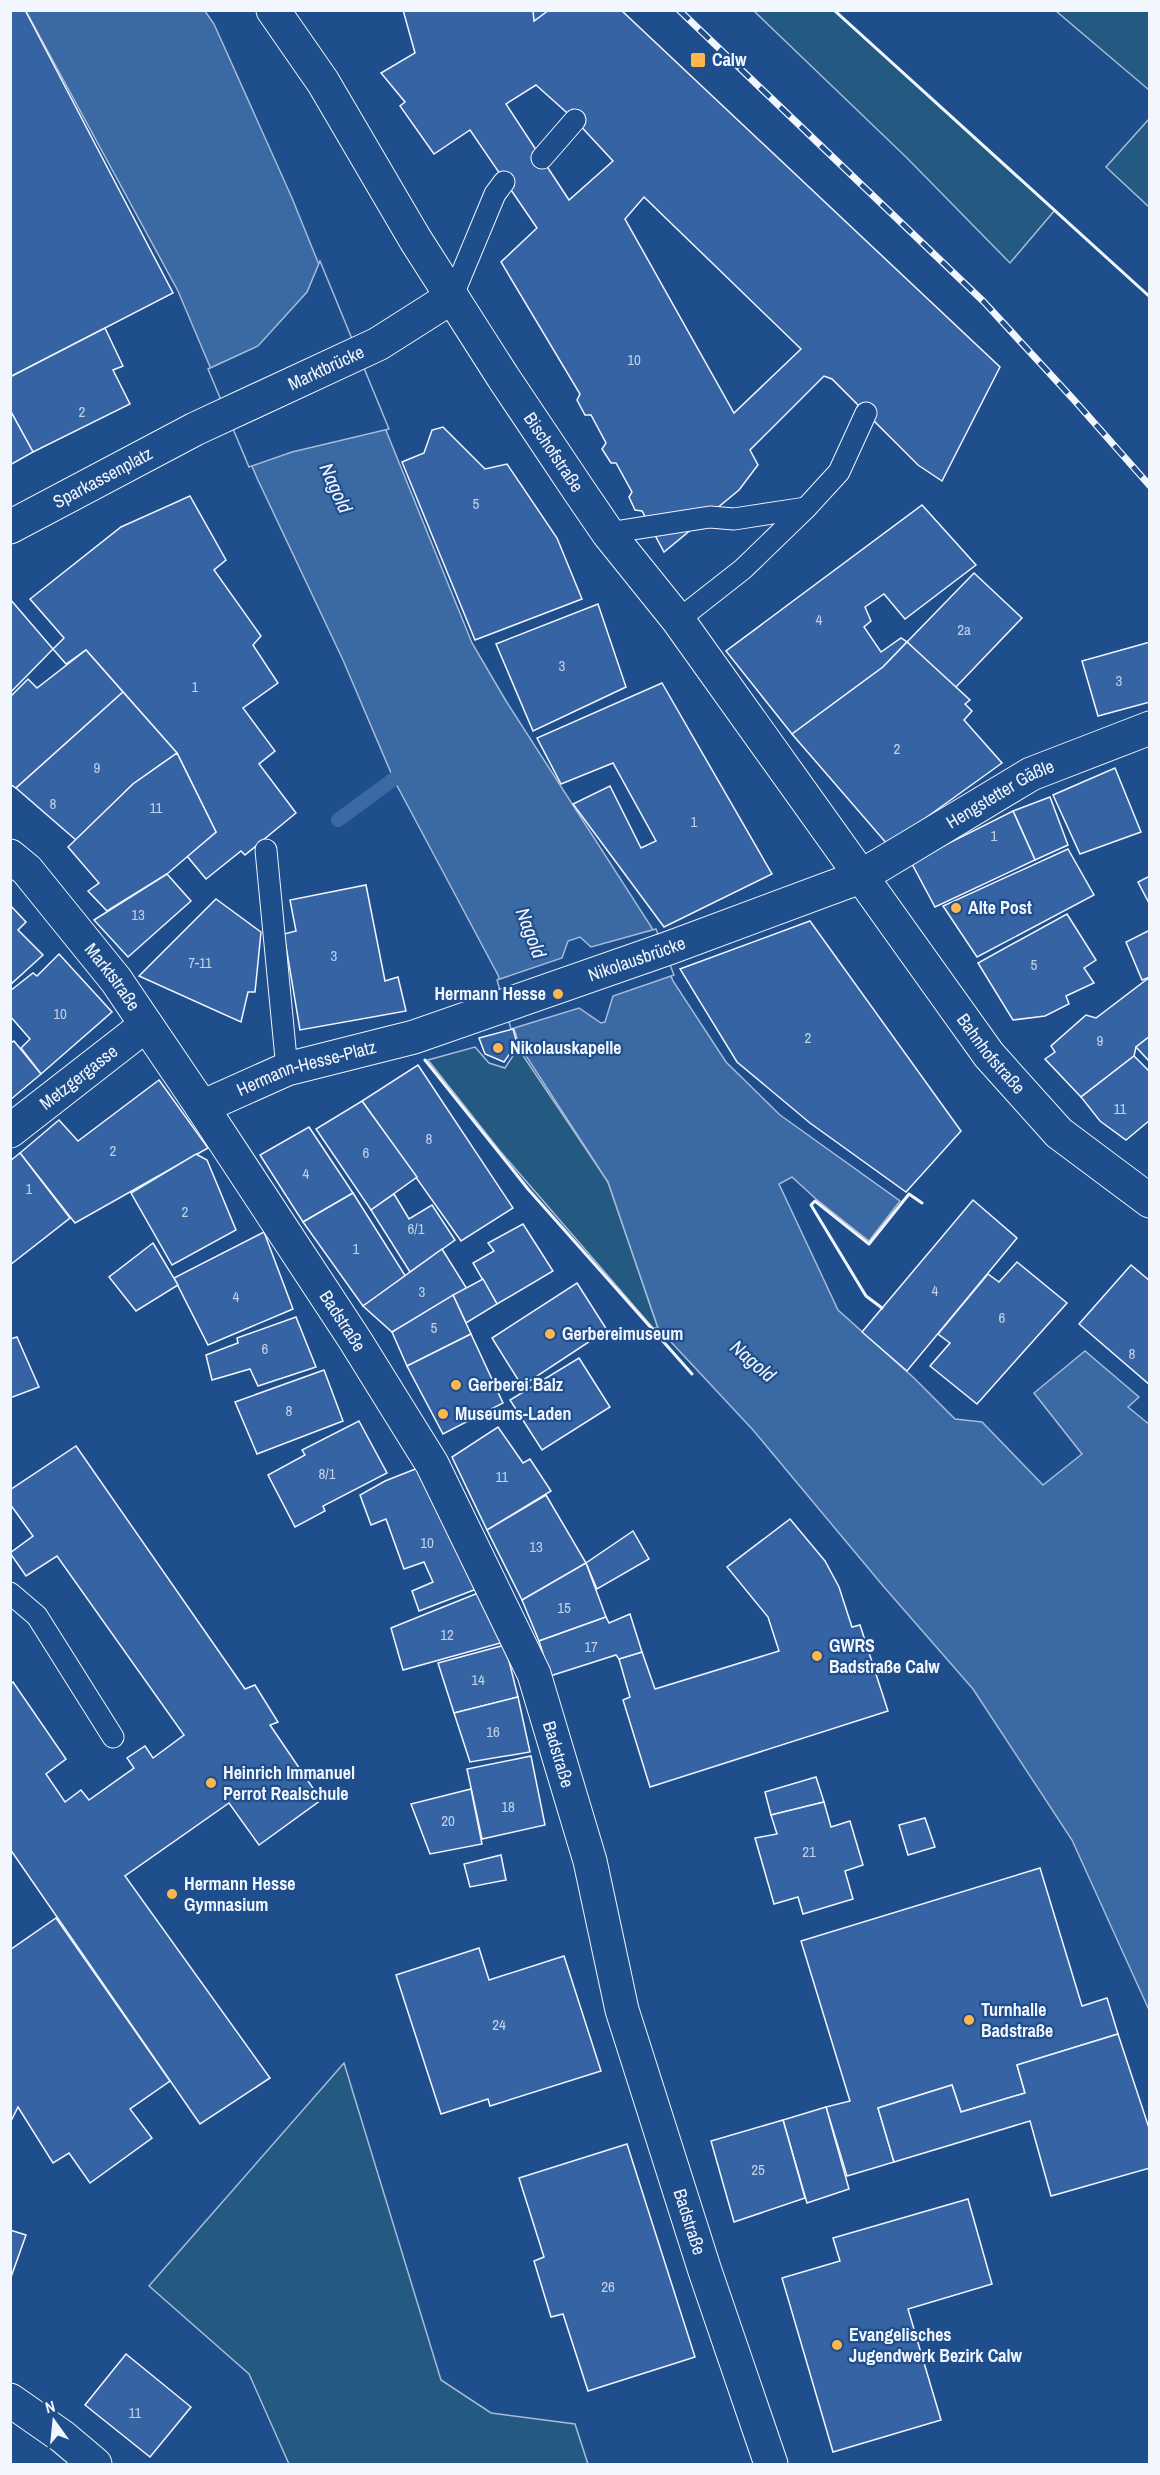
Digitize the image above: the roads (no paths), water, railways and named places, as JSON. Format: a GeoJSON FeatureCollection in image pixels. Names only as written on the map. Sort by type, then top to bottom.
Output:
{"type":"FeatureCollection","features":[{"type":"Feature","properties":{"kind":"street","name":"Bischofstraße"},"geometry":{"type":"LineString","coordinates":[[273,10],[324,81],[415,239],[502,377],[608,533],[678,620],[860,877]]}},
{"type":"Feature","properties":{"kind":"street","name":"Marktbrücke"},"geometry":{"type":"LineString","coordinates":[[195,429],[367,350],[452,297]]}},
{"type":"Feature","properties":{"kind":"street","name":"Sparkassenplatz"},"geometry":{"type":"LineString","coordinates":[[10,527],[195,429]]}},
{"type":"Feature","properties":{"kind":"street","name":"Hengstetter Gäßle"},"geometry":{"type":"LineString","coordinates":[[860,877],[1031,774],[1149,728]]}},
{"type":"Feature","properties":{"kind":"street","name":"Marktstraße"},"geometry":{"type":"LineString","coordinates":[[10,856],[27,870],[101,962],[202,1107]]}},
{"type":"Feature","properties":{"kind":"street","name":"Nikolausbrücke"},"geometry":{"type":"LineString","coordinates":[[414,1037],[669,948],[860,877]]}},
{"type":"Feature","properties":{"kind":"street","name":"Bahnhofstraße"},"geometry":{"type":"LineString","coordinates":[[860,877],[989,1055],[1024,1096],[1059,1133],[1149,1201]]}},
{"type":"Feature","properties":{"kind":"street","name":"Metzgergasse"},"geometry":{"type":"LineString","coordinates":[[10,1131],[146,1025]]}},
{"type":"Feature","properties":{"kind":"street","name":"Hermann-Hesse-Platz"},"geometry":{"type":"LineString","coordinates":[[202,1107],[287,1069],[414,1037]]}},
{"type":"Feature","properties":{"kind":"street","name":"Badstraße"},"geometry":{"type":"LineString","coordinates":[[202,1107],[355,1340],[432,1464],[534,1674],[590,1861],[622,2010],[705,2271],[771,2464]]}},
{"type":"Feature","properties":{"kind":"street"},"geometry":{"type":"LineString","coordinates":[[10,2400],[63,2437],[95,2464]]}},
{"type":"Feature","properties":{"kind":"lane"},"geometry":{"type":"LineString","coordinates":[[542,158],[575,120]]}},
{"type":"Feature","properties":{"kind":"lane"},"geometry":{"type":"LineString","coordinates":[[452,297],[495,194],[504,182]]}},
{"type":"Feature","properties":{"kind":"lane"},"geometry":{"type":"LineString","coordinates":[[678,620],[742,569],[806,508],[839,472],[866,413]]}},
{"type":"Feature","properties":{"kind":"lane"},"geometry":{"type":"LineString","coordinates":[[608,533],[710,517],[734,519],[806,508]]}},
{"type":"Feature","properties":{"kind":"lane"},"geometry":{"type":"LineString","coordinates":[[266,850],[287,1069]]}},
{"type":"Feature","properties":{"kind":"lane"},"geometry":{"type":"LineString","coordinates":[[10,1593],[37,1616],[112,1737]]}},
{"type":"Feature","properties":{"kind":"water","name":"Nagold"},"geometry":{"type":"Polygon","coordinates":[[[26,11],[205,11],[214,24],[292,198],[472,643],[506,701],[652,928],[673,981],[726,1062],[780,1115],[900,1201],[869,1241],[792,1177],[779,1184],[838,1310],[914,1378],[955,1419],[982,1422],[1043,1485],[1082,1454],[1034,1393],[1085,1351],[1139,1397],[1128,1407],[1150,1425],[1149,2010],[1072,1840],[973,1689],[753,1430],[658,1328],[608,1182],[519,1045],[498,975],[394,780],[343,660],[257,478],[178,291],[26,11]]]}},
{"type":"Feature","properties":{"kind":"waterway"},"geometry":{"type":"LineString","coordinates":[[338,820],[409,768]]}},
{"type":"Feature","properties":{"kind":"railway"},"geometry":{"type":"LineString","coordinates":[[679,10],[984,302],[1150,486]]}},
{"type":"Feature","properties":{"kind":"place","name":"Calw"},"geometry":{"type":"Point","coordinates":[698,60]}},
{"type":"Feature","properties":{"kind":"place","name":"Alte Post"},"geometry":{"type":"Point","coordinates":[956,908]}},
{"type":"Feature","properties":{"kind":"place","name":"Hermann Hesse"},"geometry":{"type":"Point","coordinates":[558,994]}},
{"type":"Feature","properties":{"kind":"place","name":"Nikolauskapelle"},"geometry":{"type":"Point","coordinates":[498,1048]}},
{"type":"Feature","properties":{"kind":"place","name":"Gerbereimuseum"},"geometry":{"type":"Point","coordinates":[550,1334]}},
{"type":"Feature","properties":{"kind":"place","name":"Gerberei Balz"},"geometry":{"type":"Point","coordinates":[456,1385]}},
{"type":"Feature","properties":{"kind":"place","name":"Museums-Laden"},"geometry":{"type":"Point","coordinates":[443,1414]}},
{"type":"Feature","properties":{"kind":"place","name":"GWRS Badstraße Calw"},"geometry":{"type":"Point","coordinates":[817,1656]}},
{"type":"Feature","properties":{"kind":"place","name":"Heinrich Immanuel Perrot Realschule"},"geometry":{"type":"Point","coordinates":[211,1783]}},
{"type":"Feature","properties":{"kind":"place","name":"Hermann Hesse Gymnasium"},"geometry":{"type":"Point","coordinates":[172,1894]}},
{"type":"Feature","properties":{"kind":"place","name":"Turnhalle Badstraße"},"geometry":{"type":"Point","coordinates":[969,2020]}},
{"type":"Feature","properties":{"kind":"place","name":"Evangelisches Jugendwerk Bezirk Calw"},"geometry":{"type":"Point","coordinates":[837,2345]}}]}
